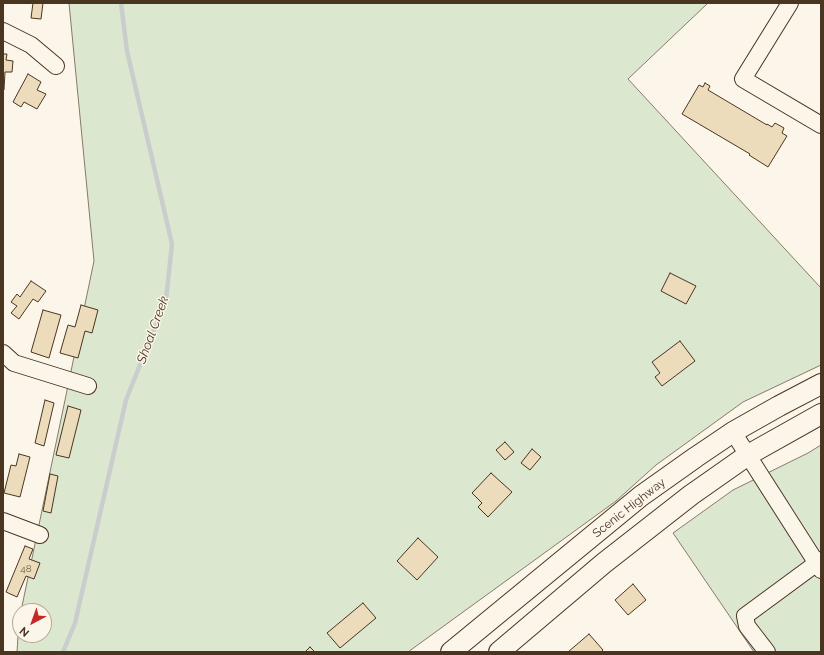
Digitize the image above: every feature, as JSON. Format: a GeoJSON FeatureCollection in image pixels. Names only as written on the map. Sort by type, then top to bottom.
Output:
{"type":"FeatureCollection","features":[{"type":"Feature","properties":{"kind":"main road","name":"Scenic Highway"},"geometry":{"type":"LineString","coordinates":[[451,652],[641,496],[733,432],[821,384]]}},
{"type":"Feature","properties":{"kind":"main road"},"geometry":{"type":"LineString","coordinates":[[499,652],[604,563],[691,495],[748,456],[821,414]]}},
{"type":"Feature","properties":{"kind":"street"},"geometry":{"type":"LineString","coordinates":[[790,3],[743,79],[821,125]]}},
{"type":"Feature","properties":{"kind":"street"},"geometry":{"type":"LineString","coordinates":[[3,32],[32,45],[56,66]]}},
{"type":"Feature","properties":{"kind":"street"},"geometry":{"type":"LineString","coordinates":[[3,353],[14,363],[88,386]]}},
{"type":"Feature","properties":{"kind":"street"},"geometry":{"type":"LineString","coordinates":[[733,432],[820,565],[745,616],[748,626],[767,652]]}},
{"type":"Feature","properties":{"kind":"street"},"geometry":{"type":"LineString","coordinates":[[3,522],[40,535]]}},
{"type":"Feature","properties":{"kind":"green space"},"geometry":{"type":"Polygon","coordinates":[[[69,3],[708,3],[628,79],[821,288],[821,365],[743,402],[656,465],[616,501],[408,652],[17,652],[18,643],[52,643],[52,603],[23,603],[94,261],[69,3]]]}},
{"type":"Feature","properties":{"kind":"green space"},"geometry":{"type":"Polygon","coordinates":[[[821,445],[821,652],[754,652],[673,533],[733,490],[808,453],[821,445]]]}},
{"type":"Feature","properties":{"kind":"building"},"geometry":{"type":"Polygon","coordinates":[[[33,3],[43,3],[41,19],[31,18],[33,3]]]}},
{"type":"Feature","properties":{"kind":"building"},"geometry":{"type":"Polygon","coordinates":[[[3,54],[7,54],[6,60],[13,61],[12,72],[5,72],[4,90],[3,90],[3,54]]]}},
{"type":"Feature","properties":{"kind":"building"},"geometry":{"type":"Polygon","coordinates":[[[28,74],[41,82],[37,90],[46,94],[37,109],[24,102],[21,107],[13,102],[28,74]]]}},
{"type":"Feature","properties":{"kind":"building"},"geometry":{"type":"Polygon","coordinates":[[[705,83],[710,86],[708,90],[767,125],[772,127],[775,123],[784,128],[782,133],[787,136],[768,167],[749,155],[750,154],[682,114],[699,85],[703,87],[705,83]]]}},
{"type":"Feature","properties":{"kind":"building"},"geometry":{"type":"Polygon","coordinates":[[[670,273],[696,286],[686,304],[661,291],[670,273]]]}},
{"type":"Feature","properties":{"kind":"building"},"geometry":{"type":"Polygon","coordinates":[[[31,281],[46,291],[38,302],[33,299],[19,319],[11,313],[17,306],[11,302],[17,294],[20,297],[31,281]]]}},
{"type":"Feature","properties":{"kind":"building"},"geometry":{"type":"Polygon","coordinates":[[[81,305],[98,310],[92,333],[85,331],[78,358],[60,353],[68,325],[75,327],[81,305]]]}},
{"type":"Feature","properties":{"kind":"building"},"geometry":{"type":"Polygon","coordinates":[[[43,310],[61,315],[49,358],[31,352],[43,310]]]}},
{"type":"Feature","properties":{"kind":"building"},"geometry":{"type":"Polygon","coordinates":[[[680,341],[695,361],[662,386],[655,377],[660,373],[652,362],[680,341]]]}},
{"type":"Feature","properties":{"kind":"building"},"geometry":{"type":"Polygon","coordinates":[[[45,400],[54,403],[44,446],[35,443],[45,400]]]}},
{"type":"Feature","properties":{"kind":"building"},"geometry":{"type":"Polygon","coordinates":[[[68,406],[81,410],[69,458],[56,455],[68,406]]]}},
{"type":"Feature","properties":{"kind":"building"},"geometry":{"type":"Polygon","coordinates":[[[505,442],[514,452],[505,460],[496,450],[505,442]]]}},
{"type":"Feature","properties":{"kind":"building"},"geometry":{"type":"Polygon","coordinates":[[[532,449],[541,457],[530,470],[521,463],[532,449]]]}},
{"type":"Feature","properties":{"kind":"building"},"geometry":{"type":"Polygon","coordinates":[[[19,454],[30,457],[20,497],[4,493],[11,465],[16,466],[19,454]]]}},
{"type":"Feature","properties":{"kind":"building"},"geometry":{"type":"Polygon","coordinates":[[[491,473],[512,492],[488,517],[478,507],[482,503],[472,493],[491,473]]]}},
{"type":"Feature","properties":{"kind":"building"},"geometry":{"type":"Polygon","coordinates":[[[50,474],[58,476],[51,513],[43,511],[50,474]]]}},
{"type":"Feature","properties":{"kind":"building"},"geometry":{"type":"Polygon","coordinates":[[[418,538],[438,557],[417,580],[397,561],[418,538]]]}},
{"type":"Feature","properties":{"kind":"building"},"geometry":{"type":"Polygon","coordinates":[[[25,546],[33,549],[29,559],[40,563],[34,579],[26,576],[17,597],[6,592],[25,546]]]}},
{"type":"Feature","properties":{"kind":"building"},"geometry":{"type":"Polygon","coordinates":[[[633,584],[646,600],[628,615],[615,600],[633,584]]]}},
{"type":"Feature","properties":{"kind":"building"},"geometry":{"type":"Polygon","coordinates":[[[363,603],[376,618],[340,648],[327,633],[363,603]]]}},
{"type":"Feature","properties":{"kind":"building"},"geometry":{"type":"Polygon","coordinates":[[[589,634],[603,650],[601,652],[568,652],[589,634]]]}},
{"type":"Feature","properties":{"kind":"building"},"geometry":{"type":"Polygon","coordinates":[[[310,647],[315,652],[305,652],[310,647]]]}},
{"type":"Feature","properties":{"kind":"waterway","name":"Shoal Creek"},"geometry":{"type":"LineString","coordinates":[[63,652],[75,623],[126,400],[166,300],[172,244],[127,51],[121,3]]}}]}
